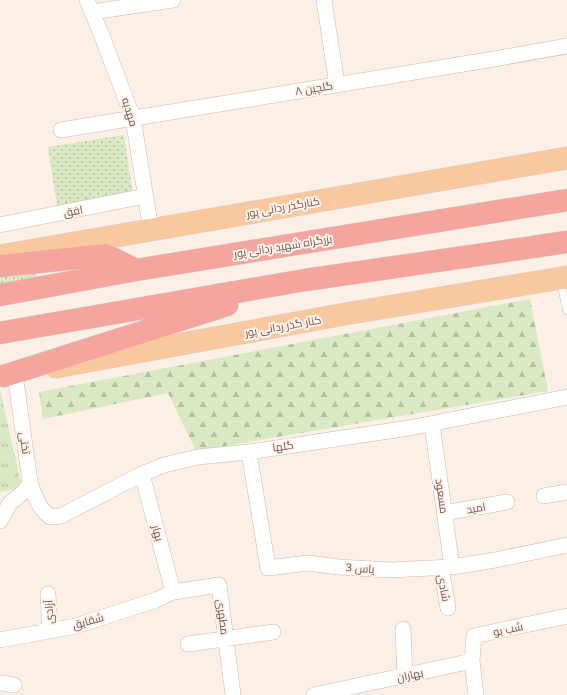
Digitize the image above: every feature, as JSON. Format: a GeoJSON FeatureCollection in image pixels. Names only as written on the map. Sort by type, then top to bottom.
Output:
{"type":"FeatureCollection","features":[{"type":"Feature","properties":{"kind":"highway","name":"بزرگراه شهید ردانی پور"},"geometry":{"type":"LineString","coordinates":[[0,295],[136,270],[567,200]]}},
{"type":"Feature","properties":{"kind":"highway"},"geometry":{"type":"LineString","coordinates":[[0,333],[305,280],[567,242]]}},
{"type":"Feature","properties":{"kind":"highway"},"geometry":{"type":"LineString","coordinates":[[0,266],[106,255],[136,270]]}},
{"type":"Feature","properties":{"kind":"highway"},"geometry":{"type":"LineString","coordinates":[[6,376],[305,280]]}},
{"type":"Feature","properties":{"kind":"main road","name":"کنارگذر ردانی پور"},"geometry":{"type":"LineString","coordinates":[[0,256],[567,158]]}},
{"type":"Feature","properties":{"kind":"main road","name":"کنار گذر ردانی پور"},"geometry":{"type":"LineString","coordinates":[[6,376],[345,314],[563,278]]}},
{"type":"Feature","properties":{"kind":"street"},"geometry":{"type":"LineString","coordinates":[[89,6],[173,0]]}},
{"type":"Feature","properties":{"kind":"street"},"geometry":{"type":"LineString","coordinates":[[324,0],[337,85]]}},
{"type":"Feature","properties":{"kind":"street","name":"مهدیه"},"geometry":{"type":"LineString","coordinates":[[89,6],[133,118],[150,230]]}},
{"type":"Feature","properties":{"kind":"street","name":"گلچین ۸"},"geometry":{"type":"LineString","coordinates":[[61,130],[567,46]]}},
{"type":"Feature","properties":{"kind":"street","name":"افق"},"geometry":{"type":"LineString","coordinates":[[0,225],[145,196]]}},
{"type":"Feature","properties":{"kind":"street","name":"تختی"},"geometry":{"type":"LineString","coordinates":[[6,376],[30,482]]}},
{"type":"Feature","properties":{"kind":"street","name":"گلها"},"geometry":{"type":"LineString","coordinates":[[30,482],[36,500],[42,510],[50,517],[61,516],[142,474],[164,465],[198,457],[250,452],[432,424],[567,397]]}},
{"type":"Feature","properties":{"kind":"street","name":"مسعود"},"geometry":{"type":"LineString","coordinates":[[432,424],[444,513],[446,568]]}},
{"type":"Feature","properties":{"kind":"street","name":"یاس 3"},"geometry":{"type":"LineString","coordinates":[[250,452],[268,568],[308,563],[338,567],[390,570],[446,568],[495,560],[567,545]]}},
{"type":"Feature","properties":{"kind":"street","name":"بهار"},"geometry":{"type":"LineString","coordinates":[[142,474],[174,592]]}},
{"type":"Feature","properties":{"kind":"street"},"geometry":{"type":"LineString","coordinates":[[0,521],[5,504],[25,491],[30,482]]}},
{"type":"Feature","properties":{"kind":"street"},"geometry":{"type":"LineString","coordinates":[[544,496],[567,492]]}},
{"type":"Feature","properties":{"kind":"street","name":"امید"},"geometry":{"type":"LineString","coordinates":[[444,513],[507,502]]}},
{"type":"Feature","properties":{"kind":"street","name":"شادی"},"geometry":{"type":"LineString","coordinates":[[446,568],[448,608]]}},
{"type":"Feature","properties":{"kind":"street","name":"مطهری"},"geometry":{"type":"LineString","coordinates":[[174,592],[219,585],[233,695]]}},
{"type":"Feature","properties":{"kind":"street","name":"شقایق"},"geometry":{"type":"LineString","coordinates":[[0,640],[83,624],[156,600],[174,592]]}},
{"type":"Feature","properties":{"kind":"street","name":"آزادی"},"geometry":{"type":"LineString","coordinates":[[48,594],[50,630]]}},
{"type":"Feature","properties":{"kind":"street","name":"شب بو"},"geometry":{"type":"LineString","coordinates":[[472,661],[474,636],[567,616]]}},
{"type":"Feature","properties":{"kind":"street"},"geometry":{"type":"LineString","coordinates":[[403,628],[404,676]]}},
{"type":"Feature","properties":{"kind":"street"},"geometry":{"type":"LineString","coordinates":[[188,644],[273,632]]}},
{"type":"Feature","properties":{"kind":"street"},"geometry":{"type":"LineString","coordinates":[[472,661],[476,695]]}},
{"type":"Feature","properties":{"kind":"street","name":"بهاران"},"geometry":{"type":"LineString","coordinates":[[314,695],[472,661]]}},
{"type":"Feature","properties":{"kind":"lane"},"geometry":{"type":"LineString","coordinates":[[563,278],[567,311]]}},
{"type":"Feature","properties":{"kind":"green space"},"geometry":{"type":"Polygon","coordinates":[[[124,135],[134,201],[58,212],[48,147],[124,135]]]}},
{"type":"Feature","properties":{"kind":"green space"},"geometry":{"type":"Polygon","coordinates":[[[36,271],[36,284],[0,291],[0,275],[36,271]]]}},
{"type":"Feature","properties":{"kind":"green space"},"geometry":{"type":"Polygon","coordinates":[[[530,299],[548,391],[196,451],[168,393],[43,419],[39,392],[530,299]]]}},
{"type":"Feature","properties":{"kind":"green space"},"geometry":{"type":"Polygon","coordinates":[[[0,389],[22,488],[0,492],[0,389]]]}}]}
